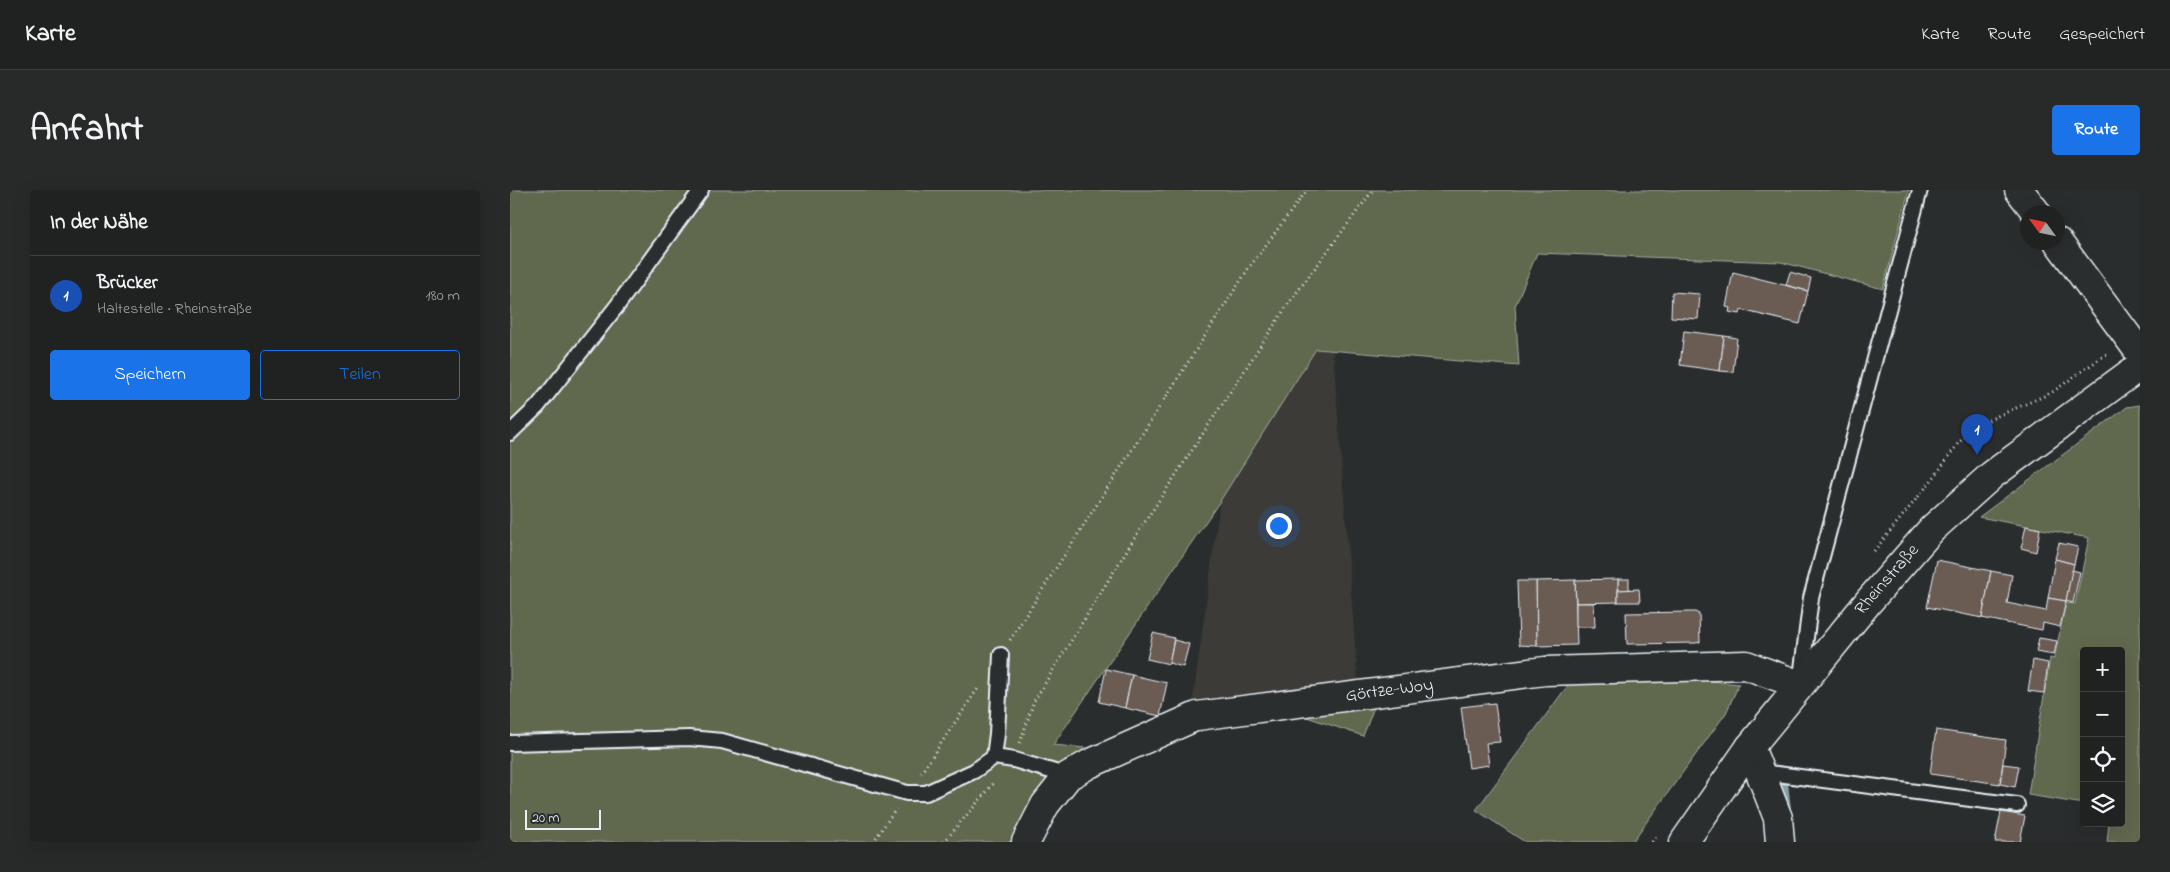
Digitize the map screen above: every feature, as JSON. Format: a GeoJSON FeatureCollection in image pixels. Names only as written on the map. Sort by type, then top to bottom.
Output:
{"type":"FeatureCollection","features":[{"type":"Feature","properties":{"kind":"street"},"geometry":{"type":"LineString","coordinates":[[2019,190],[2031,205]]}},
{"type":"Feature","properties":{"kind":"street"},"geometry":{"type":"LineString","coordinates":[[2064,250],[2140,353]]}},
{"type":"Feature","properties":{"kind":"street","name":"Rheinstraße"},"geometry":{"type":"LineString","coordinates":[[1684,842],[1750,747],[1869,601],[1932,530],[1992,475],[2140,366]]}},
{"type":"Feature","properties":{"kind":"street","name":"Görtze-Woy"},"geometry":{"type":"LineString","coordinates":[[1026,842],[1045,805],[1068,776],[1089,764],[1197,716],[1368,692],[1544,671],[1746,665],[1800,685]]}},
{"type":"Feature","properties":{"kind":"street"},"geometry":{"type":"LineString","coordinates":[[1750,747],[1778,818],[1780,842]]}},
{"type":"Feature","properties":{"kind":"lane"},"geometry":{"type":"LineString","coordinates":[[510,432],[538,406],[617,306],[701,190]]}},
{"type":"Feature","properties":{"kind":"lane"},"geometry":{"type":"LineString","coordinates":[[1800,685],[1811,598],[1920,190]]}},
{"type":"Feature","properties":{"kind":"lane"},"geometry":{"type":"LineString","coordinates":[[994,757],[1001,655]]}},
{"type":"Feature","properties":{"kind":"lane"},"geometry":{"type":"LineString","coordinates":[[510,743],[690,738],[722,740],[907,792],[926,793],[974,771],[994,757],[1014,760],[1068,776]]}},
{"type":"Feature","properties":{"kind":"lane"},"geometry":{"type":"LineString","coordinates":[[1761,772],[2017,805]]}},
{"type":"Feature","properties":{"kind":"path"},"geometry":{"type":"LineString","coordinates":[[873,842],[1001,655],[1248,269],[1307,190]]}},
{"type":"Feature","properties":{"kind":"path"},"geometry":{"type":"LineString","coordinates":[[944,842],[1014,760],[1034,702],[1135,537],[1286,306],[1373,190]]}},
{"type":"Feature","properties":{"kind":"shaded area"},"geometry":{"type":"Polygon","coordinates":[[[1316,349],[1333,350],[1358,685],[1192,706],[1220,501],[1316,349]]]}},
{"type":"Feature","properties":{"kind":"green space"},"geometry":{"type":"Polygon","coordinates":[[[510,190],[1909,190],[1883,289],[1781,262],[1537,253],[1515,306],[1519,366],[1316,349],[1220,501],[1053,745],[1097,749],[1013,842],[510,842],[510,190]]]}},
{"type":"Feature","properties":{"kind":"green space"},"geometry":{"type":"Polygon","coordinates":[[[2140,405],[2140,842],[2107,842],[2109,827],[2125,827],[2125,647],[2080,647],[2080,803],[2028,795],[2050,658],[2054,659],[2066,603],[2075,604],[2089,538],[1979,517],[2127,407],[2140,405]]]}},
{"type":"Feature","properties":{"kind":"green space"},"geometry":{"type":"Polygon","coordinates":[[[1681,678],[1739,684],[1726,713],[1632,842],[1525,842],[1476,810],[1571,681],[1681,678]]]}},
{"type":"Feature","properties":{"kind":"green space"},"geometry":{"type":"Polygon","coordinates":[[[1376,702],[1363,736],[1295,713],[1376,702]]]}},
{"type":"Feature","properties":{"kind":"building"},"geometry":{"type":"Polygon","coordinates":[[[1733,272],[1808,291],[1800,324],[1741,310],[1740,314],[1729,312],[1730,308],[1726,307],[1733,272]]]}},
{"type":"Feature","properties":{"kind":"building"},"geometry":{"type":"Polygon","coordinates":[[[1790,272],[1811,278],[1808,291],[1786,285],[1790,272]]]}},
{"type":"Feature","properties":{"kind":"building"},"geometry":{"type":"Polygon","coordinates":[[[1672,292],[1700,294],[1698,319],[1671,317],[1672,292]]]}},
{"type":"Feature","properties":{"kind":"building"},"geometry":{"type":"Polygon","coordinates":[[[1684,331],[1724,336],[1720,371],[1680,365],[1684,331]]]}},
{"type":"Feature","properties":{"kind":"building"},"geometry":{"type":"Polygon","coordinates":[[[1724,336],[1737,338],[1733,372],[1720,371],[1724,336]]]}},
{"type":"Feature","properties":{"kind":"building"},"geometry":{"type":"Polygon","coordinates":[[[2026,526],[2040,529],[2036,552],[2021,548],[2026,526]]]}},
{"type":"Feature","properties":{"kind":"building"},"geometry":{"type":"Polygon","coordinates":[[[2059,543],[2078,547],[2074,564],[2055,559],[2059,543]]]}},
{"type":"Feature","properties":{"kind":"building"},"geometry":{"type":"Polygon","coordinates":[[[2055,559],[2074,564],[2066,601],[2048,598],[2055,559]]]}},
{"type":"Feature","properties":{"kind":"building"},"geometry":{"type":"Polygon","coordinates":[[[1937,560],[1991,571],[1982,618],[1927,607],[1937,560]]]}},
{"type":"Feature","properties":{"kind":"building"},"geometry":{"type":"Polygon","coordinates":[[[2072,570],[2080,572],[2073,603],[2066,601],[2072,570]]]}},
{"type":"Feature","properties":{"kind":"building"},"geometry":{"type":"Polygon","coordinates":[[[1991,571],[2012,575],[2007,603],[2046,611],[2048,598],[2066,601],[2060,627],[2043,623],[2042,630],[1982,618],[1991,571]]]}},
{"type":"Feature","properties":{"kind":"building"},"geometry":{"type":"Polygon","coordinates":[[[1618,579],[1629,579],[1629,590],[1618,590],[1618,579]]]}},
{"type":"Feature","properties":{"kind":"building"},"geometry":{"type":"Polygon","coordinates":[[[1618,579],[1618,602],[1576,603],[1575,580],[1618,579]]]}},
{"type":"Feature","properties":{"kind":"building"},"geometry":{"type":"Polygon","coordinates":[[[1575,580],[1577,645],[1537,646],[1536,581],[1575,580]]]}},
{"type":"Feature","properties":{"kind":"building"},"geometry":{"type":"Polygon","coordinates":[[[1517,581],[1536,581],[1537,646],[1519,645],[1517,581]]]}},
{"type":"Feature","properties":{"kind":"building"},"geometry":{"type":"Polygon","coordinates":[[[1639,589],[1640,602],[1618,602],[1618,590],[1639,589]]]}},
{"type":"Feature","properties":{"kind":"building"},"geometry":{"type":"Polygon","coordinates":[[[1576,603],[1594,603],[1595,627],[1576,627],[1576,603]]]}},
{"type":"Feature","properties":{"kind":"building"},"geometry":{"type":"Polygon","coordinates":[[[1695,612],[1699,614],[1700,642],[1627,644],[1626,613],[1695,612]]]}},
{"type":"Feature","properties":{"kind":"building"},"geometry":{"type":"Polygon","coordinates":[[[1153,633],[1174,638],[1169,664],[1147,659],[1153,633]]]}},
{"type":"Feature","properties":{"kind":"building"},"geometry":{"type":"Polygon","coordinates":[[[2039,638],[2057,641],[2054,655],[2036,652],[2039,638]]]}},
{"type":"Feature","properties":{"kind":"building"},"geometry":{"type":"Polygon","coordinates":[[[1174,640],[1189,644],[1183,667],[1169,663],[1174,640]]]}},
{"type":"Feature","properties":{"kind":"building"},"geometry":{"type":"Polygon","coordinates":[[[2033,660],[2048,663],[2044,693],[2028,691],[2033,660]]]}},
{"type":"Feature","properties":{"kind":"building"},"geometry":{"type":"Polygon","coordinates":[[[1106,669],[1132,675],[1125,708],[1099,702],[1106,669]]]}},
{"type":"Feature","properties":{"kind":"building"},"geometry":{"type":"Polygon","coordinates":[[[1132,675],[1167,683],[1160,716],[1125,708],[1132,675]]]}},
{"type":"Feature","properties":{"kind":"building"},"geometry":{"type":"Polygon","coordinates":[[[1495,703],[1500,742],[1486,743],[1489,765],[1469,768],[1461,707],[1495,703]]]}},
{"type":"Feature","properties":{"kind":"building"},"geometry":{"type":"Polygon","coordinates":[[[1936,730],[2006,740],[2000,784],[1930,774],[1936,730]]]}},
{"type":"Feature","properties":{"kind":"building"},"geometry":{"type":"Polygon","coordinates":[[[2003,764],[2019,766],[2015,787],[2000,784],[2003,764]]]}},
{"type":"Feature","properties":{"kind":"building"},"geometry":{"type":"Polygon","coordinates":[[[2001,812],[2025,816],[2020,842],[1995,842],[2001,812]]]}},
{"type":"Feature","properties":{"kind":"waterway"},"geometry":{"type":"LineString","coordinates":[[1784,782],[1787,810]]}},
{"type":"Feature","properties":{"kind":"place","name":"Brücker"},"geometry":{"type":"Point","coordinates":[1977,455]}}]}
